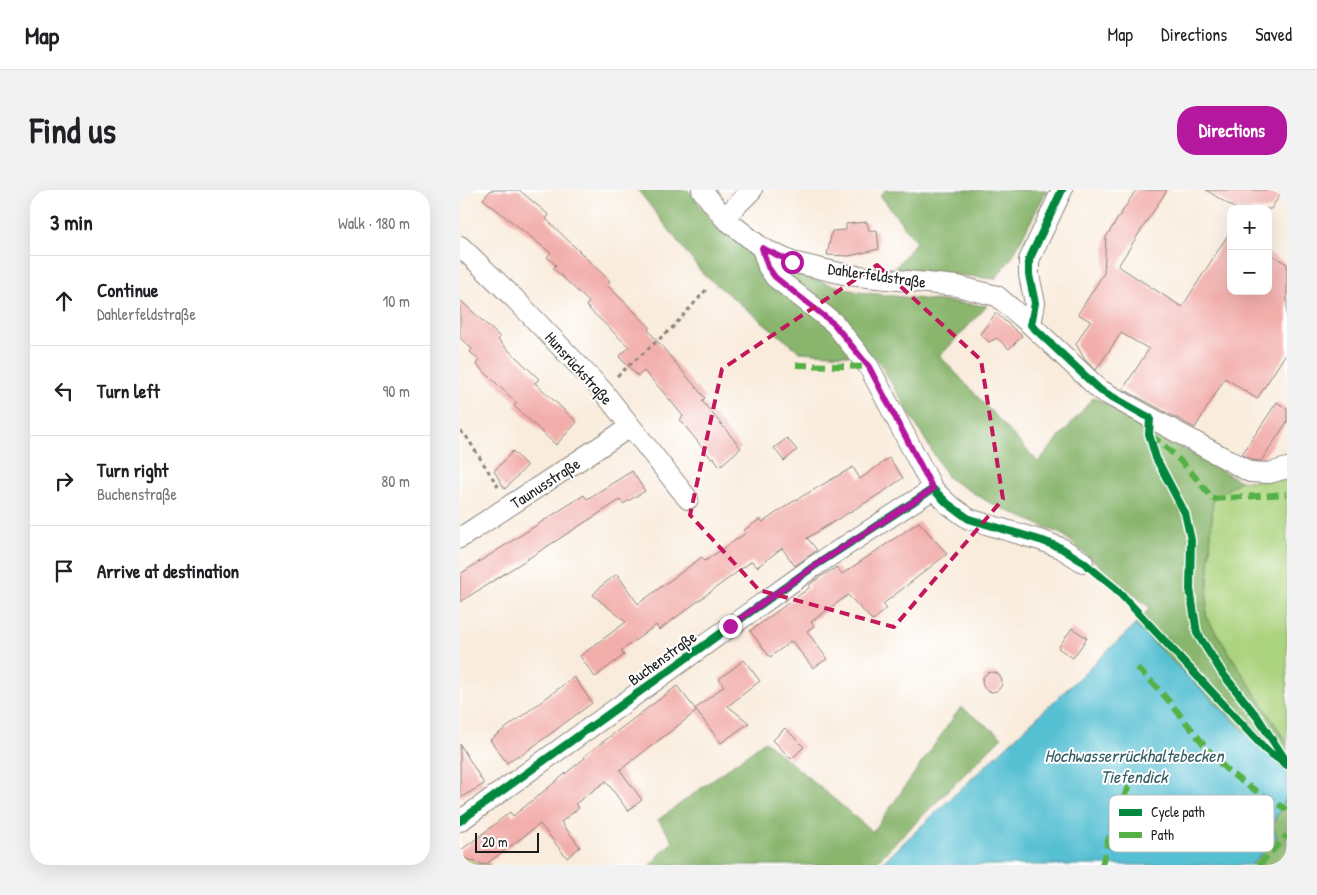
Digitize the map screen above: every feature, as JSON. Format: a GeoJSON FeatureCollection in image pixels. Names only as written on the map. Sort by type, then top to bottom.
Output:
{"type":"FeatureCollection","features":[{"type":"Feature","properties":{"kind":"street","name":"Dahlerfeldstraße"},"geometry":{"type":"LineString","coordinates":[[702,190],[724,218],[762,248],[792,262],[848,274],[957,286],[997,296],[1100,390],[1250,472],[1269,473],[1287,468]]}},
{"type":"Feature","properties":{"kind":"street"},"geometry":{"type":"LineString","coordinates":[[724,218],[752,190]]}},
{"type":"Feature","properties":{"kind":"street"},"geometry":{"type":"LineString","coordinates":[[1031,325],[1035,303],[1029,275],[1029,260],[1062,190]]}},
{"type":"Feature","properties":{"kind":"street","name":"Hunsrückstraße"},"geometry":{"type":"LineString","coordinates":[[460,246],[515,298],[602,390],[688,499]]}},
{"type":"Feature","properties":{"kind":"street"},"geometry":{"type":"LineString","coordinates":[[762,248],[768,267],[775,277],[834,324],[869,367],[933,489],[948,504],[969,519],[1043,541],[1061,548],[1083,562]]}},
{"type":"Feature","properties":{"kind":"street","name":"Taunusstraße"},"geometry":{"type":"LineString","coordinates":[[460,538],[630,427]]}},
{"type":"Feature","properties":{"kind":"street","name":"Buchenstraße"},"geometry":{"type":"LineString","coordinates":[[460,821],[813,567],[933,489]]}},
{"type":"Feature","properties":{"kind":"path"},"geometry":{"type":"LineString","coordinates":[[602,390],[672,328],[706,290]]}},
{"type":"Feature","properties":{"kind":"path"},"geometry":{"type":"LineString","coordinates":[[460,431],[466,436],[510,506]]}},
{"type":"Feature","properties":{"kind":"highlighted area"},"geometry":{"type":"Polygon","coordinates":[[[877,265],[981,360],[1003,499],[894,627],[759,590],[690,515],[722,369],[877,265]]]}},
{"type":"Feature","properties":{"kind":"green space"},"geometry":{"type":"Polygon","coordinates":[[[638,190],[688,190],[721,232],[794,274],[858,292],[987,306],[940,356],[1038,462],[1094,397],[1240,481],[1213,499],[1206,617],[1287,743],[1287,773],[1135,625],[1150,608],[1063,535],[992,504],[948,478],[876,357],[800,352],[703,274],[638,190]]]}},
{"type":"Feature","properties":{"kind":"green space"},"geometry":{"type":"Polygon","coordinates":[[[885,190],[1047,190],[1012,257],[995,279],[895,268],[916,242],[880,195],[885,190]]]}},
{"type":"Feature","properties":{"kind":"green space"},"geometry":{"type":"Polygon","coordinates":[[[1287,480],[1287,743],[1206,617],[1213,499],[1240,481],[1287,480]]]}},
{"type":"Feature","properties":{"kind":"green space"},"geometry":{"type":"Polygon","coordinates":[[[961,707],[1002,737],[873,865],[650,865],[673,841],[658,820],[765,741],[873,832],[961,707]]]}},
{"type":"Feature","properties":{"kind":"green space"},"geometry":{"type":"Polygon","coordinates":[[[1287,796],[1287,865],[1251,865],[1263,852],[1274,852],[1274,840],[1277,837],[1274,830],[1274,821],[1287,796]]]}},
{"type":"Feature","properties":{"kind":"green space"},"geometry":{"type":"Polygon","coordinates":[[[460,856],[491,865],[460,865],[460,856]]]}},
{"type":"Feature","properties":{"kind":"water","name":"Hochwasserrückhaltebecken Tiefendick"},"geometry":{"type":"Polygon","coordinates":[[[1135,625],[1287,773],[1287,796],[1274,821],[1274,795],[1109,795],[1109,852],[1263,852],[1251,865],[880,865],[1135,625]]]}},
{"type":"Feature","properties":{"kind":"water","name":"Hochwasserrückhaltebecken Tiefendick"},"geometry":{"type":"Polygon","coordinates":[[[1274,830],[1277,837],[1274,840],[1274,830]]]}},
{"type":"Feature","properties":{"kind":"building"},"geometry":{"type":"Polygon","coordinates":[[[491,190],[519,190],[549,215],[546,219],[610,281],[607,285],[650,327],[648,330],[705,398],[702,401],[741,448],[720,466],[713,457],[711,458],[680,420],[683,416],[644,371],[638,376],[619,357],[629,347],[586,306],[589,302],[553,268],[556,265],[547,257],[551,253],[483,199],[491,190]]]}},
{"type":"Feature","properties":{"kind":"building"},"geometry":{"type":"Polygon","coordinates":[[[1136,190],[1167,190],[1118,266],[1182,307],[1227,236],[1227,295],[1272,295],[1272,255],[1287,264],[1287,352],[1257,399],[1225,378],[1195,428],[1123,389],[1149,349],[1121,333],[1096,370],[1085,360],[1076,344],[1090,321],[1078,314],[1104,273],[1106,237],[1136,190]]]}},
{"type":"Feature","properties":{"kind":"building"},"geometry":{"type":"Polygon","coordinates":[[[1206,190],[1283,190],[1272,207],[1272,205],[1230,205],[1206,190]]]}},
{"type":"Feature","properties":{"kind":"building"},"geometry":{"type":"Polygon","coordinates":[[[867,222],[869,231],[877,230],[879,249],[849,256],[827,255],[832,231],[846,230],[846,224],[867,222]]]}},
{"type":"Feature","properties":{"kind":"building"},"geometry":{"type":"Polygon","coordinates":[[[460,300],[500,337],[498,340],[539,379],[535,383],[577,422],[556,445],[514,406],[517,403],[476,364],[479,360],[470,352],[472,349],[460,338],[460,300]]]}},
{"type":"Feature","properties":{"kind":"building"},"geometry":{"type":"Polygon","coordinates":[[[996,313],[1022,336],[1009,349],[997,338],[989,342],[980,334],[996,313]]]}},
{"type":"Feature","properties":{"kind":"building"},"geometry":{"type":"Polygon","coordinates":[[[1277,402],[1287,409],[1287,422],[1261,461],[1253,460],[1242,454],[1277,402]]]}},
{"type":"Feature","properties":{"kind":"building"},"geometry":{"type":"Polygon","coordinates":[[[787,438],[797,450],[784,461],[774,448],[787,438]]]}},
{"type":"Feature","properties":{"kind":"building"},"geometry":{"type":"Polygon","coordinates":[[[513,451],[527,466],[505,489],[494,471],[513,451]]]}},
{"type":"Feature","properties":{"kind":"building"},"geometry":{"type":"Polygon","coordinates":[[[889,458],[903,478],[807,538],[817,550],[795,566],[782,548],[757,567],[752,561],[659,630],[656,625],[621,651],[624,655],[595,677],[580,656],[626,622],[593,595],[617,574],[638,604],[702,557],[705,561],[746,533],[744,530],[760,519],[763,522],[789,504],[853,467],[860,479],[889,458]]]}},
{"type":"Feature","properties":{"kind":"building"},"geometry":{"type":"Polygon","coordinates":[[[632,471],[645,491],[623,504],[620,500],[460,602],[460,574],[584,495],[587,499],[632,471]]]}},
{"type":"Feature","properties":{"kind":"building"},"geometry":{"type":"Polygon","coordinates":[[[919,522],[947,554],[883,604],[886,608],[873,621],[848,595],[811,622],[814,626],[807,631],[827,659],[813,668],[792,641],[770,657],[750,631],[805,591],[810,587],[809,585],[820,577],[837,567],[842,574],[919,522]]]}},
{"type":"Feature","properties":{"kind":"building"},"geometry":{"type":"Polygon","coordinates":[[[1072,628],[1087,638],[1073,658],[1058,648],[1072,628]]]}},
{"type":"Feature","properties":{"kind":"building"},"geometry":{"type":"Polygon","coordinates":[[[744,660],[760,681],[728,706],[749,723],[721,743],[695,709],[724,686],[719,679],[744,660]]]}},
{"type":"Feature","properties":{"kind":"building"},"geometry":{"type":"Polygon","coordinates":[[[992,672],[999,675],[1002,682],[999,689],[992,692],[985,689],[982,682],[985,675],[992,672]]]}},
{"type":"Feature","properties":{"kind":"building"},"geometry":{"type":"Polygon","coordinates":[[[574,677],[592,703],[519,757],[518,755],[507,763],[490,740],[574,677]]]}},
{"type":"Feature","properties":{"kind":"building"},"geometry":{"type":"Polygon","coordinates":[[[677,686],[697,711],[620,770],[642,800],[628,811],[606,781],[575,804],[579,808],[561,822],[580,847],[567,858],[540,824],[485,865],[460,857],[460,851],[510,812],[513,816],[585,758],[584,756],[677,686]]]}},
{"type":"Feature","properties":{"kind":"building"},"geometry":{"type":"Polygon","coordinates":[[[785,728],[804,747],[791,759],[773,740],[785,728]]]}},
{"type":"Feature","properties":{"kind":"building"},"geometry":{"type":"Polygon","coordinates":[[[460,744],[484,784],[460,798],[460,744]]]}},
{"type":"Feature","properties":{"kind":"marked path"},"geometry":{"type":"LineString","coordinates":[[796,365],[869,367]]}},
{"type":"Feature","properties":{"kind":"marked path"},"geometry":{"type":"LineString","coordinates":[[1150,435],[1176,457],[1213,499],[1287,494]]}},
{"type":"Feature","properties":{"kind":"marked path"},"geometry":{"type":"LineString","coordinates":[[1137,668],[1159,690],[1218,761],[1242,781],[1264,795]]}},
{"type":"Feature","properties":{"kind":"marked path"},"geometry":{"type":"LineString","coordinates":[[1125,795],[1135,777]]}},
{"type":"Feature","properties":{"kind":"marked path"},"geometry":{"type":"LineString","coordinates":[[1274,802],[1287,810]]}},
{"type":"Feature","properties":{"kind":"marked path"},"geometry":{"type":"LineString","coordinates":[[1274,849],[1287,835]]}},
{"type":"Feature","properties":{"kind":"marked path"},"geometry":{"type":"LineString","coordinates":[[1102,865],[1109,838]]}},
{"type":"Feature","properties":{"kind":"marked path"},"geometry":{"type":"LineString","coordinates":[[1259,865],[1271,852]]}},
{"type":"Feature","properties":{"kind":"cycle path"},"geometry":{"type":"LineString","coordinates":[[1062,190],[1029,260],[1029,275],[1035,303],[1031,325],[1100,390],[1150,418],[1149,434],[1156,458],[1185,513],[1191,540],[1190,589],[1197,633],[1223,674],[1258,718],[1286,761]]}},
{"type":"Feature","properties":{"kind":"cycle path"},"geometry":{"type":"LineString","coordinates":[[460,821],[813,567],[933,489],[948,504],[969,519],[1043,541],[1061,548],[1083,562],[1116,589],[1266,750],[1287,765]]}},
{"type":"Feature","properties":{"kind":"route"},"geometry":{"type":"LineString","coordinates":[[730,626],[813,567],[933,489],[869,367],[834,324],[775,277],[768,267],[762,248],[792,262]]}}]}
